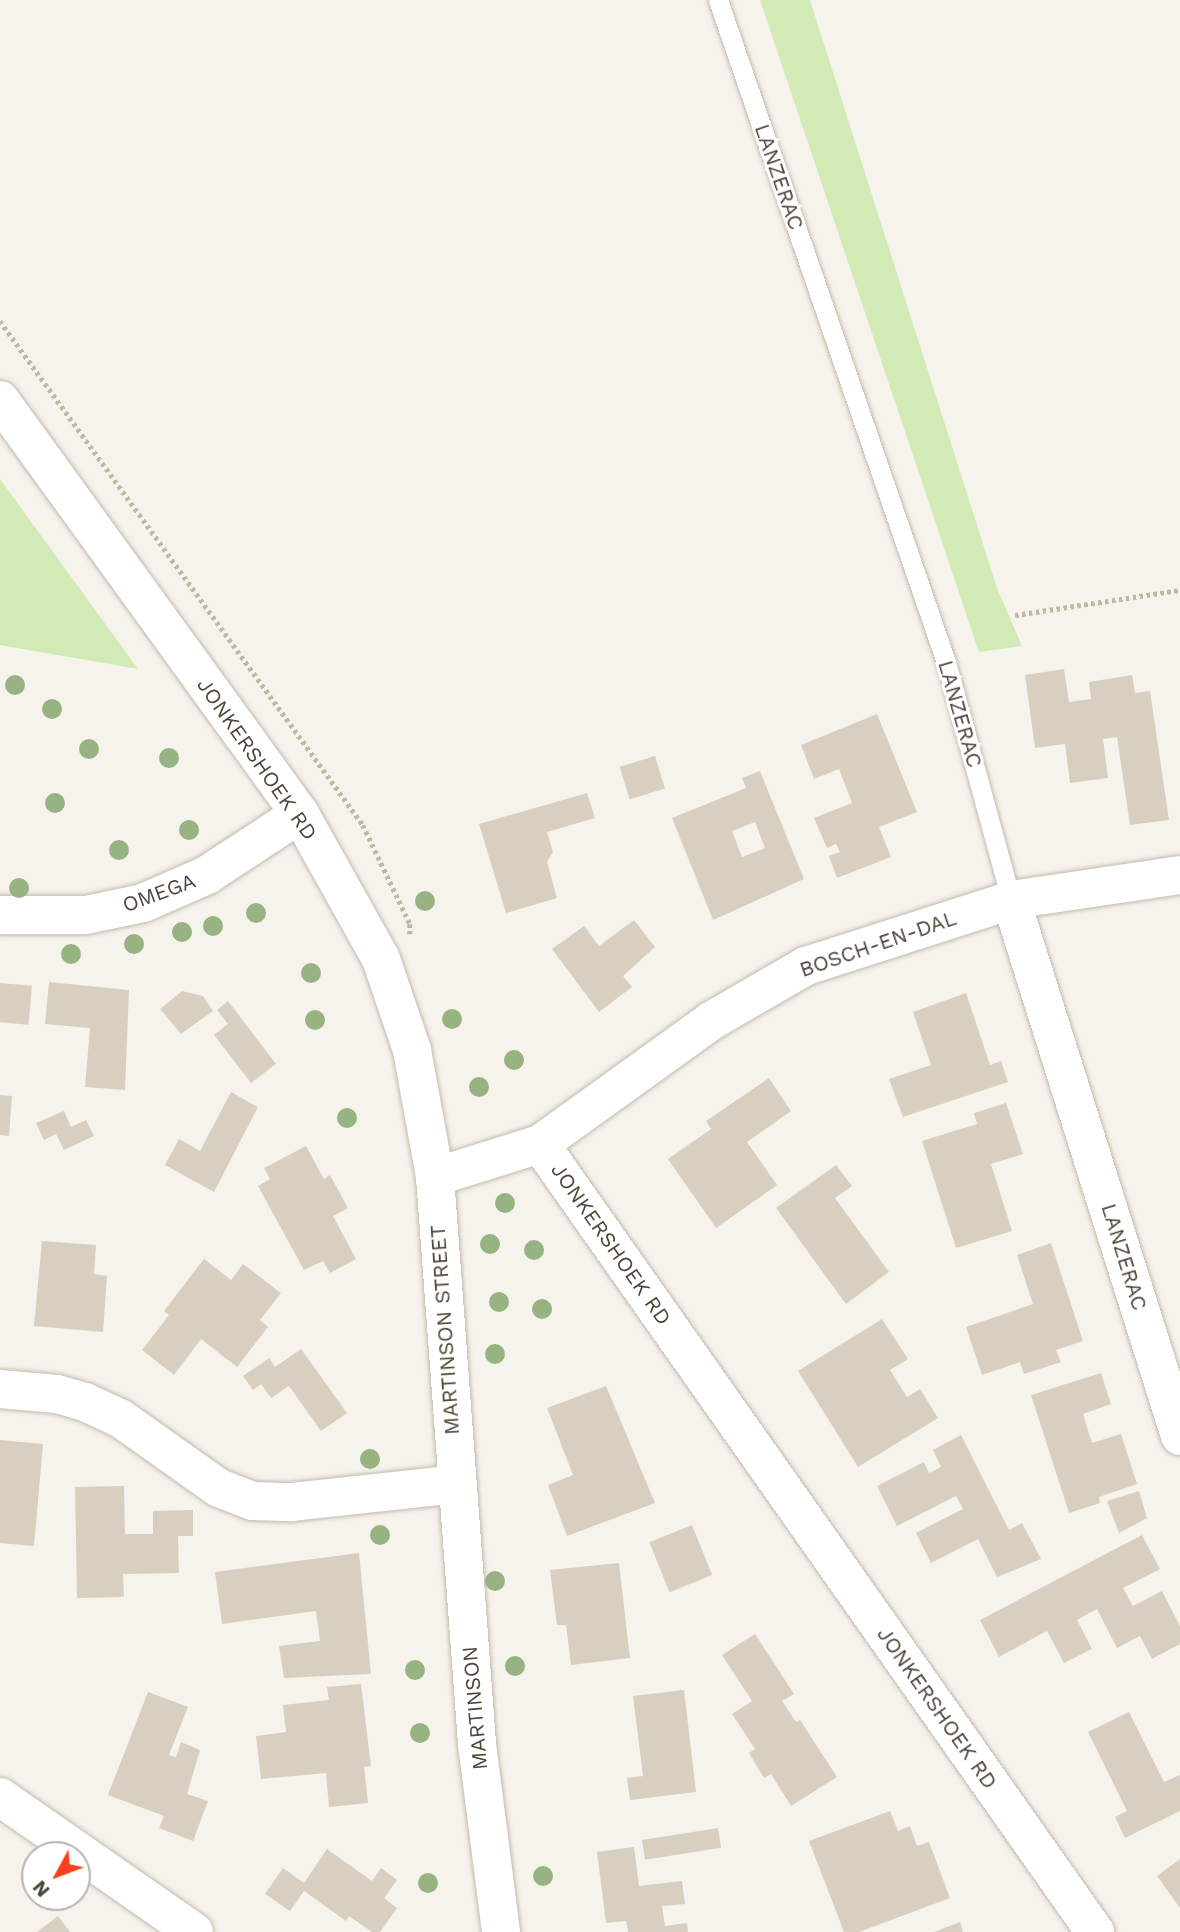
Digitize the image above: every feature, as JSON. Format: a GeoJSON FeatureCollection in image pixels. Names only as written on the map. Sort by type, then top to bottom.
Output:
{"type":"FeatureCollection","features":[{"type":"Feature","properties":{"kind":"street","name":"JONKERSHOEK RD"},"geometry":{"type":"LineString","coordinates":[[0,400],[300,814],[380,959],[412,1050],[435,1177],[540,1144],[1095,1932]]}},
{"type":"Feature","properties":{"kind":"street","name":"OMEGA"},"geometry":{"type":"LineString","coordinates":[[0,915],[86,915],[143,903],[207,875],[300,814]]}},
{"type":"Feature","properties":{"kind":"street","name":"BOSCH-EN-DAL"},"geometry":{"type":"LineString","coordinates":[[540,1144],[711,1021],[806,966],[1011,900],[1180,875]]}},
{"type":"Feature","properties":{"kind":"street","name":"LANZERAC"},"geometry":{"type":"LineString","coordinates":[[1011,900],[1180,1436]]}},
{"type":"Feature","properties":{"kind":"street","name":"MARTINSON STREET"},"geometry":{"type":"LineString","coordinates":[[435,1177],[456,1484]]}},
{"type":"Feature","properties":{"kind":"street"},"geometry":{"type":"LineString","coordinates":[[0,1389],[57,1394],[109,1413],[219,1488],[253,1501],[291,1502],[456,1484]]}},
{"type":"Feature","properties":{"kind":"street","name":"MARTINSON"},"geometry":{"type":"LineString","coordinates":[[456,1484],[477,1744],[501,1932]]}},
{"type":"Feature","properties":{"kind":"street"},"geometry":{"type":"LineString","coordinates":[[0,1797],[194,1932]]}},
{"type":"Feature","properties":{"kind":"lane","name":"LANZERAC"},"geometry":{"type":"LineString","coordinates":[[718,0],[946,662],[1011,900]]}},
{"type":"Feature","properties":{"kind":"path"},"geometry":{"type":"LineString","coordinates":[[1015,615],[1180,590]]}},
{"type":"Feature","properties":{"kind":"green space"},"geometry":{"type":"Polygon","coordinates":[[[760,0],[810,0],[997,588],[1022,646],[979,652],[760,0]]]}},
{"type":"Feature","properties":{"kind":"green space"},"geometry":{"type":"Polygon","coordinates":[[[0,479],[138,669],[0,645],[0,479]]]}},
{"type":"Feature","properties":{"kind":"building"},"geometry":{"type":"Polygon","coordinates":[[[1064,669],[1069,702],[1091,699],[1089,682],[1132,675],[1135,693],[1150,691],[1169,820],[1130,825],[1117,737],[1103,739],[1108,778],[1070,783],[1065,744],[1035,748],[1025,675],[1064,669]]]}},
{"type":"Feature","properties":{"kind":"building"},"geometry":{"type":"Polygon","coordinates":[[[877,714],[917,812],[879,827],[891,857],[837,878],[829,856],[840,852],[836,844],[827,848],[814,818],[852,803],[839,769],[814,779],[801,745],[877,714]]]}},
{"type":"Feature","properties":{"kind":"building"},"geometry":{"type":"Polygon","coordinates":[[[655,756],[665,789],[630,799],[620,767],[655,756]]]}},
{"type":"Feature","properties":{"kind":"building"},"geometry":{"type":"Polygon","coordinates":[[[760,771],[804,879],[713,920],[672,818],[746,788],[742,778],[760,771]],[[755,822],[732,831],[742,857],[765,848],[755,822]]]}},
{"type":"Feature","properties":{"kind":"building"},"geometry":{"type":"Polygon","coordinates":[[[587,793],[595,818],[547,832],[553,852],[547,862],[557,898],[506,913],[479,824],[587,793]]]}},
{"type":"Feature","properties":{"kind":"building"},"geometry":{"type":"Polygon","coordinates":[[[634,920],[655,947],[623,976],[632,987],[599,1012],[552,949],[584,926],[599,946],[634,920]]]}},
{"type":"Feature","properties":{"kind":"building"},"geometry":{"type":"Polygon","coordinates":[[[49,982],[129,990],[125,1090],[85,1087],[90,1028],[45,1024],[49,982]]]}},
{"type":"Feature","properties":{"kind":"building"},"geometry":{"type":"Polygon","coordinates":[[[0,983],[32,986],[28,1025],[0,1022],[0,983]]]}},
{"type":"Feature","properties":{"kind":"building"},"geometry":{"type":"Polygon","coordinates":[[[182,991],[203,996],[213,1011],[181,1034],[160,1009],[182,991]]]}},
{"type":"Feature","properties":{"kind":"building"},"geometry":{"type":"Polygon","coordinates":[[[966,993],[990,1065],[1001,1061],[1008,1082],[903,1117],[889,1079],[931,1065],[913,1012],[966,993]]]}},
{"type":"Feature","properties":{"kind":"building"},"geometry":{"type":"Polygon","coordinates":[[[228,1001],[276,1064],[251,1083],[214,1035],[228,1024],[217,1010],[228,1001]]]}},
{"type":"Feature","properties":{"kind":"building"},"geometry":{"type":"Polygon","coordinates":[[[769,1078],[791,1111],[747,1142],[777,1185],[716,1228],[668,1159],[711,1129],[706,1121],[769,1078]]]}},
{"type":"Feature","properties":{"kind":"building"},"geometry":{"type":"Polygon","coordinates":[[[231,1092],[258,1107],[214,1192],[165,1165],[179,1139],[200,1151],[231,1092]]]}},
{"type":"Feature","properties":{"kind":"building"},"geometry":{"type":"Polygon","coordinates":[[[0,1095],[12,1096],[9,1136],[0,1135],[0,1095]]]}},
{"type":"Feature","properties":{"kind":"building"},"geometry":{"type":"Polygon","coordinates":[[[1006,1103],[1023,1154],[991,1164],[1012,1231],[956,1248],[922,1141],[977,1124],[974,1113],[1006,1103]]]}},
{"type":"Feature","properties":{"kind":"building"},"geometry":{"type":"Polygon","coordinates":[[[64,1111],[71,1127],[86,1120],[94,1136],[64,1150],[56,1134],[44,1140],[36,1123],[64,1111]]]}},
{"type":"Feature","properties":{"kind":"building"},"geometry":{"type":"Polygon","coordinates":[[[306,1146],[324,1179],[330,1175],[348,1208],[333,1216],[356,1259],[330,1273],[323,1261],[304,1270],[258,1186],[270,1179],[264,1168],[306,1146]]]}},
{"type":"Feature","properties":{"kind":"building"},"geometry":{"type":"Polygon","coordinates":[[[836,1165],[852,1186],[835,1198],[889,1272],[846,1304],[776,1208],[836,1165]]]}},
{"type":"Feature","properties":{"kind":"building"},"geometry":{"type":"Polygon","coordinates":[[[42,1241],[96,1245],[94,1274],[107,1276],[103,1332],[34,1326],[42,1241]]]}},
{"type":"Feature","properties":{"kind":"building"},"geometry":{"type":"Polygon","coordinates":[[[1051,1243],[1083,1341],[1056,1350],[1061,1362],[1024,1374],[1020,1362],[982,1375],[966,1327],[1033,1304],[1017,1255],[1051,1243]]]}},
{"type":"Feature","properties":{"kind":"building"},"geometry":{"type":"Polygon","coordinates":[[[204,1259],[231,1280],[243,1264],[281,1293],[260,1320],[268,1327],[237,1367],[201,1339],[174,1375],[142,1350],[169,1315],[164,1311],[204,1259]]]}},
{"type":"Feature","properties":{"kind":"building"},"geometry":{"type":"Polygon","coordinates":[[[882,1319],[908,1359],[890,1370],[907,1397],[920,1389],[938,1418],[858,1467],[798,1371],[882,1319]]]}},
{"type":"Feature","properties":{"kind":"building"},"geometry":{"type":"Polygon","coordinates":[[[301,1349],[347,1413],[321,1431],[289,1386],[271,1398],[261,1384],[253,1390],[243,1376],[269,1358],[275,1367],[301,1349]]]}},
{"type":"Feature","properties":{"kind":"building"},"geometry":{"type":"Polygon","coordinates":[[[1101,1373],[1111,1404],[1083,1414],[1092,1443],[1121,1434],[1137,1484],[1099,1497],[1100,1503],[1069,1513],[1031,1395],[1101,1373]]]}},
{"type":"Feature","properties":{"kind":"building"},"geometry":{"type":"Polygon","coordinates":[[[606,1386],[655,1503],[567,1536],[548,1485],[573,1475],[547,1408],[606,1386]]]}},
{"type":"Feature","properties":{"kind":"building"},"geometry":{"type":"Polygon","coordinates":[[[961,1435],[1009,1530],[1022,1523],[1041,1559],[997,1577],[978,1539],[931,1563],[916,1533],[963,1509],[956,1496],[897,1526],[877,1486],[924,1462],[929,1473],[941,1467],[933,1450],[961,1435]]]}},
{"type":"Feature","properties":{"kind":"building"},"geometry":{"type":"Polygon","coordinates":[[[0,1440],[43,1444],[34,1546],[0,1543],[0,1440]]]}},
{"type":"Feature","properties":{"kind":"building"},"geometry":{"type":"Polygon","coordinates":[[[124,1486],[125,1534],[153,1534],[153,1511],[193,1510],[193,1536],[178,1536],[179,1573],[123,1574],[124,1597],[77,1598],[75,1487],[124,1486]]]}},
{"type":"Feature","properties":{"kind":"building"},"geometry":{"type":"Polygon","coordinates":[[[1139,1491],[1147,1518],[1119,1533],[1107,1501],[1139,1491]]]}},
{"type":"Feature","properties":{"kind":"building"},"geometry":{"type":"Polygon","coordinates":[[[692,1525],[712,1575],[670,1592],[649,1542],[692,1525]]]}},
{"type":"Feature","properties":{"kind":"building"},"geometry":{"type":"Polygon","coordinates":[[[1142,1535],[1160,1569],[1123,1588],[1133,1606],[1162,1591],[1180,1626],[1180,1644],[1152,1659],[1140,1636],[1117,1648],[1097,1609],[1077,1620],[1092,1649],[1064,1663],[1047,1631],[999,1657],[980,1620],[1142,1535]]]}},
{"type":"Feature","properties":{"kind":"building"},"geometry":{"type":"Polygon","coordinates":[[[359,1553],[371,1674],[284,1678],[279,1646],[320,1641],[316,1611],[222,1624],[215,1572],[359,1553]]]}},
{"type":"Feature","properties":{"kind":"building"},"geometry":{"type":"Polygon","coordinates":[[[619,1563],[630,1658],[571,1665],[566,1625],[557,1625],[550,1570],[619,1563]]]}},
{"type":"Feature","properties":{"kind":"building"},"geometry":{"type":"Polygon","coordinates":[[[755,1634],[794,1694],[782,1701],[796,1722],[800,1720],[837,1777],[791,1806],[771,1774],[764,1778],[749,1753],[755,1749],[732,1714],[752,1701],[722,1655],[755,1634]]]}},
{"type":"Feature","properties":{"kind":"building"},"geometry":{"type":"Polygon","coordinates":[[[361,1684],[371,1766],[364,1767],[368,1803],[329,1807],[326,1773],[261,1779],[256,1736],[286,1732],[283,1705],[329,1700],[327,1687],[361,1684]]]}},
{"type":"Feature","properties":{"kind":"building"},"geometry":{"type":"Polygon","coordinates":[[[684,1690],[696,1792],[630,1800],[627,1778],[643,1776],[633,1696],[684,1690]]]}},
{"type":"Feature","properties":{"kind":"building"},"geometry":{"type":"Polygon","coordinates":[[[148,1692],[188,1707],[169,1755],[176,1757],[181,1742],[200,1750],[187,1794],[208,1801],[193,1841],[159,1828],[164,1816],[108,1795],[148,1692]]]}},
{"type":"Feature","properties":{"kind":"building"},"geometry":{"type":"Polygon","coordinates":[[[1129,1712],[1164,1782],[1180,1775],[1180,1811],[1125,1838],[1115,1817],[1127,1811],[1088,1732],[1129,1712]]]}},
{"type":"Feature","properties":{"kind":"building"},"geometry":{"type":"Polygon","coordinates":[[[890,1811],[898,1831],[910,1826],[917,1846],[929,1842],[950,1898],[859,1932],[844,1932],[809,1841],[890,1811]]]}},
{"type":"Feature","properties":{"kind":"building"},"geometry":{"type":"Polygon","coordinates":[[[718,1828],[721,1848],[645,1860],[642,1840],[718,1828]]]}},
{"type":"Feature","properties":{"kind":"building"},"geometry":{"type":"Polygon","coordinates":[[[634,1847],[639,1886],[682,1881],[685,1904],[662,1906],[665,1926],[687,1923],[688,1932],[628,1932],[626,1921],[606,1923],[597,1852],[634,1847]]]}},
{"type":"Feature","properties":{"kind":"building"},"geometry":{"type":"Polygon","coordinates":[[[327,1849],[372,1881],[381,1868],[397,1880],[384,1898],[397,1908],[380,1932],[372,1932],[349,1916],[346,1921],[304,1891],[290,1911],[265,1894],[283,1868],[304,1883],[327,1849]]]}},
{"type":"Feature","properties":{"kind":"building"},"geometry":{"type":"Polygon","coordinates":[[[1180,1859],[1180,1908],[1157,1876],[1180,1859]]]}},
{"type":"Feature","properties":{"kind":"building"},"geometry":{"type":"Polygon","coordinates":[[[58,1916],[70,1932],[37,1932],[58,1916]]]}},
{"type":"Feature","properties":{"kind":"building"},"geometry":{"type":"Polygon","coordinates":[[[960,1922],[963,1932],[934,1932],[960,1922]]]}}]}
